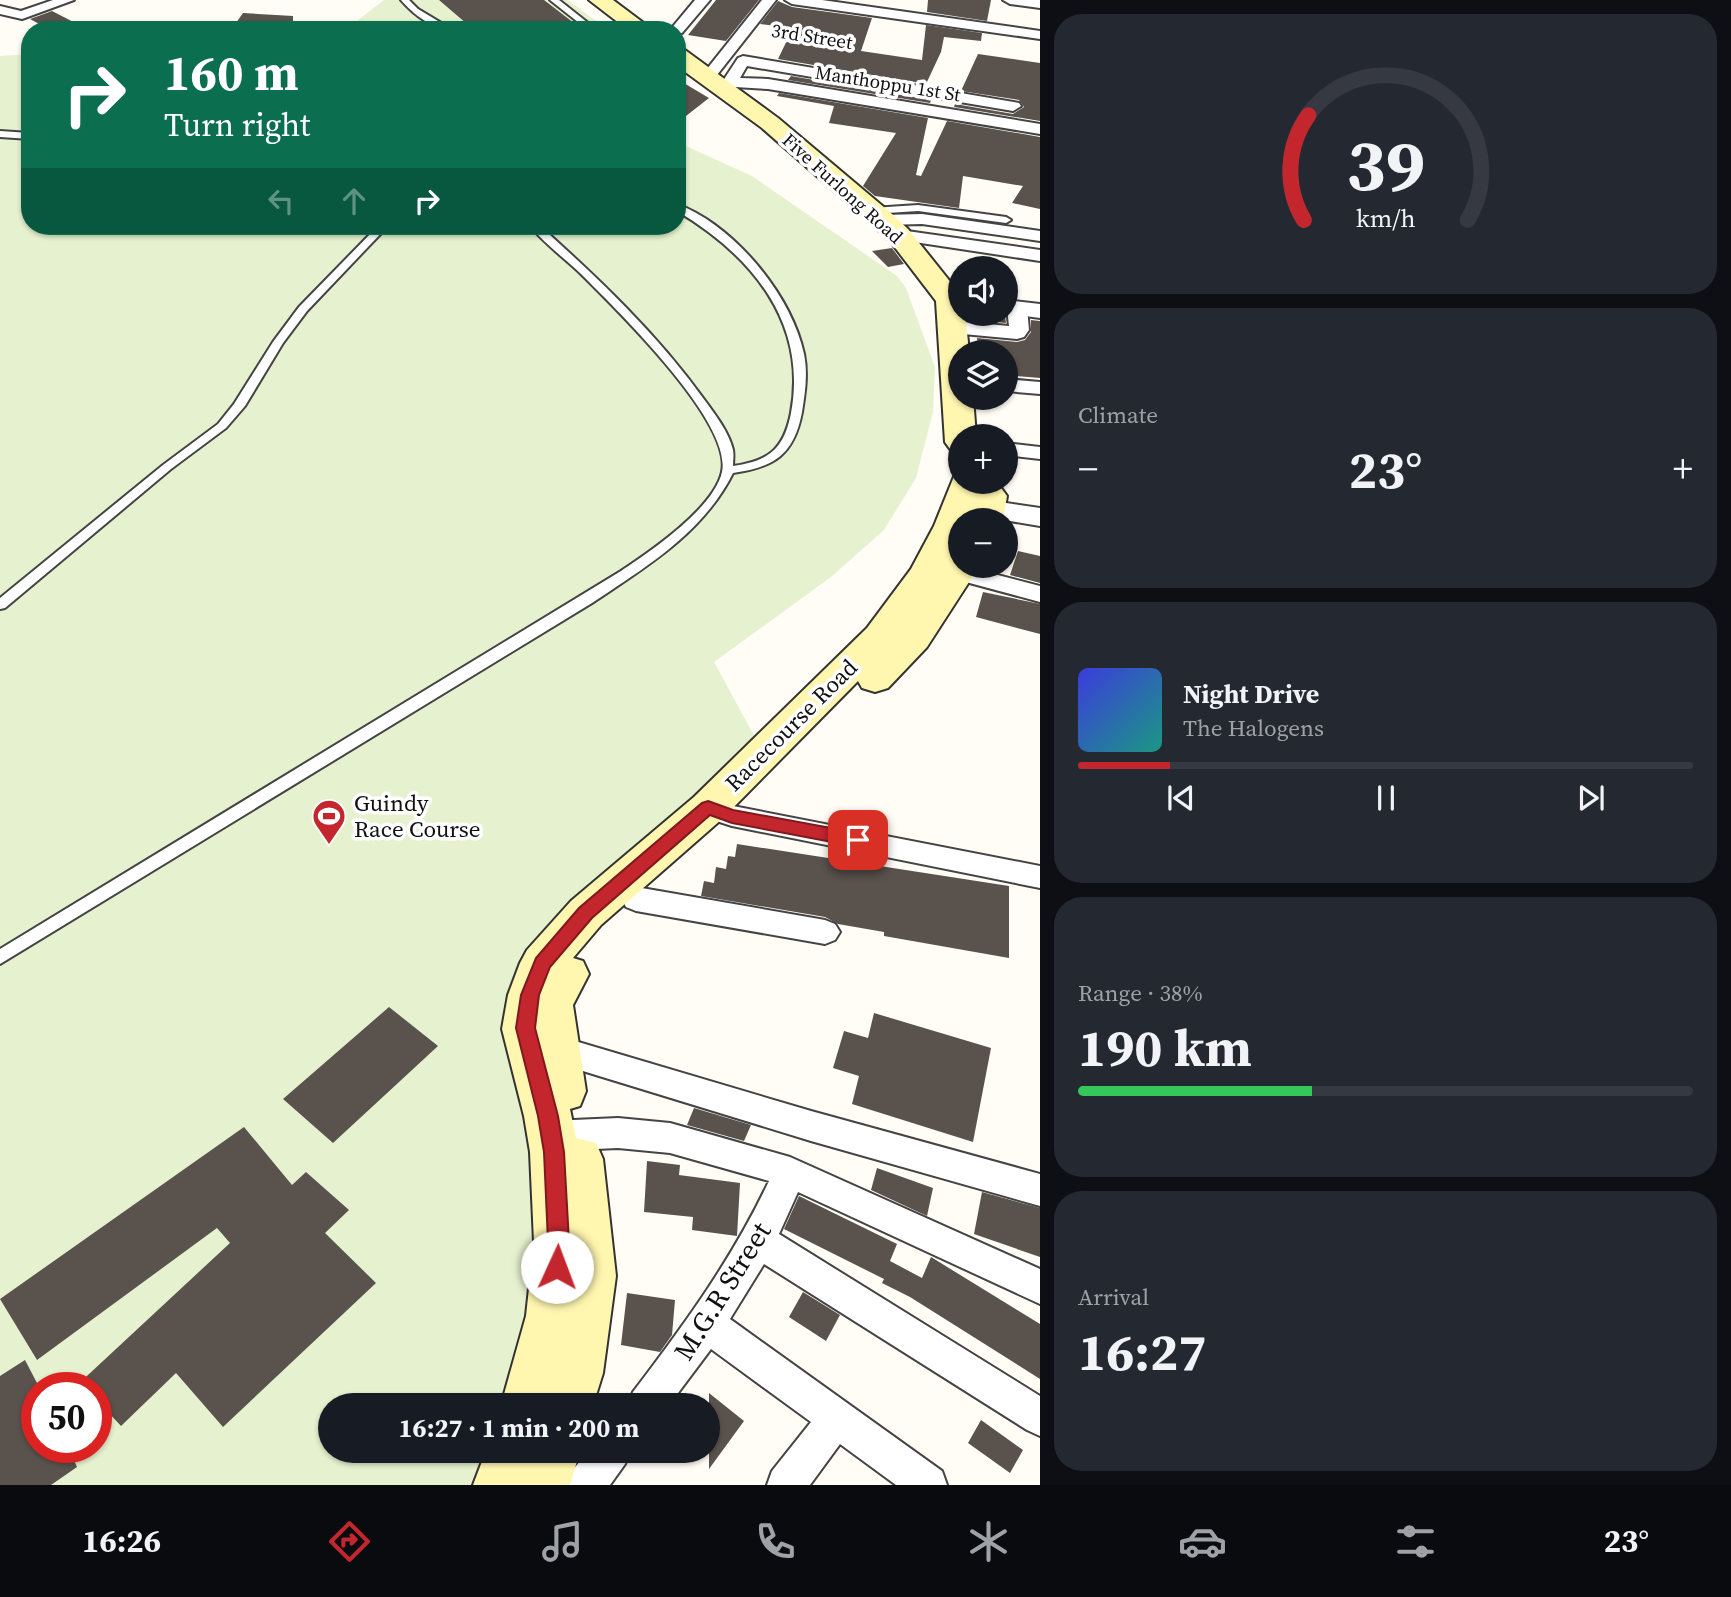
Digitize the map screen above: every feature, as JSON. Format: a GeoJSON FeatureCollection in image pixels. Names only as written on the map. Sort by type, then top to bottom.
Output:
{"type":"FeatureCollection","features":[{"type":"Feature","properties":{"kind":"main road"},"geometry":{"type":"LineString","coordinates":[[599,0],[629,21]]}},
{"type":"Feature","properties":{"kind":"main road","name":"Five Furlong Road"},"geometry":{"type":"LineString","coordinates":[[686,61],[726,87],[885,222],[948,298]]}},
{"type":"Feature","properties":{"kind":"main road","name":"Racecourse Road"},"geometry":{"type":"LineString","coordinates":[[531,1393],[552,1316],[559,1242],[564,1101],[550,1003],[560,982],[601,930],[636,899],[720,812],[880,637],[926,573],[951,526],[976,498]]}},
{"type":"Feature","properties":{"kind":"main road"},"geometry":{"type":"LineString","coordinates":[[720,812],[892,663],[914,638],[955,578]]}},
{"type":"Feature","properties":{"kind":"main road","name":"Racecourse Road"},"geometry":{"type":"LineString","coordinates":[[570,1393],[576,1373],[590,1276],[564,1136],[525,1028],[530,995],[542,963],[586,913],[720,812]]}},
{"type":"Feature","properties":{"kind":"main road"},"geometry":{"type":"LineString","coordinates":[[501,1485],[509,1463]]}},
{"type":"Feature","properties":{"kind":"main road"},"geometry":{"type":"LineString","coordinates":[[542,1485],[548,1463]]}},
{"type":"Feature","properties":{"kind":"street"},"geometry":{"type":"LineString","coordinates":[[0,10],[22,15],[67,0]]}},
{"type":"Feature","properties":{"kind":"street"},"geometry":{"type":"LineString","coordinates":[[685,21],[703,0]]}},
{"type":"Feature","properties":{"kind":"street"},"geometry":{"type":"LineString","coordinates":[[726,87],[769,0]]}},
{"type":"Feature","properties":{"kind":"street"},"geometry":{"type":"LineString","coordinates":[[726,87],[783,0]]}},
{"type":"Feature","properties":{"kind":"street"},"geometry":{"type":"LineString","coordinates":[[792,0],[1040,35]]}},
{"type":"Feature","properties":{"kind":"street"},"geometry":{"type":"LineString","coordinates":[[1010,0],[1040,4]]}},
{"type":"Feature","properties":{"kind":"street"},"geometry":{"type":"LineString","coordinates":[[743,61],[1013,106]]}},
{"type":"Feature","properties":{"kind":"street"},"geometry":{"type":"LineString","coordinates":[[726,87],[769,91],[1040,143]]}},
{"type":"Feature","properties":{"kind":"street","name":"Manthoppu 1st St"},"geometry":{"type":"LineString","coordinates":[[769,91],[1040,129]]}},
{"type":"Feature","properties":{"kind":"street"},"geometry":{"type":"LineString","coordinates":[[885,222],[922,219],[1040,236]]}},
{"type":"Feature","properties":{"kind":"street"},"geometry":{"type":"LineString","coordinates":[[885,222],[968,243],[1040,256]]}},
{"type":"Feature","properties":{"kind":"street"},"geometry":{"type":"LineString","coordinates":[[998,326],[1017,333],[1018,310]]}},
{"type":"Feature","properties":{"kind":"street"},"geometry":{"type":"LineString","coordinates":[[1018,310],[1029,332],[1039,337]]}},
{"type":"Feature","properties":{"kind":"street"},"geometry":{"type":"LineString","coordinates":[[1018,386],[1040,388]]}},
{"type":"Feature","properties":{"kind":"street"},"geometry":{"type":"LineString","coordinates":[[1018,450],[1040,453]]}},
{"type":"Feature","properties":{"kind":"street"},"geometry":{"type":"LineString","coordinates":[[976,498],[1040,503]]}},
{"type":"Feature","properties":{"kind":"street"},"geometry":{"type":"LineString","coordinates":[[976,498],[1040,517]]}},
{"type":"Feature","properties":{"kind":"street"},"geometry":{"type":"LineString","coordinates":[[989,578],[1040,594]]}},
{"type":"Feature","properties":{"kind":"street"},"geometry":{"type":"LineString","coordinates":[[720,812],[1040,877]]}},
{"type":"Feature","properties":{"kind":"street"},"geometry":{"type":"LineString","coordinates":[[636,899],[825,932]]}},
{"type":"Feature","properties":{"kind":"street"},"geometry":{"type":"LineString","coordinates":[[558,1051],[1040,1190]]}},
{"type":"Feature","properties":{"kind":"street"},"geometry":{"type":"LineString","coordinates":[[564,1136],[618,1133],[670,1138],[790,1172],[1040,1287]]}},
{"type":"Feature","properties":{"kind":"street","name":"M.G.R Street"},"geometry":{"type":"LineString","coordinates":[[655,1393],[707,1324],[759,1241],[790,1172]]}},
{"type":"Feature","properties":{"kind":"street"},"geometry":{"type":"LineString","coordinates":[[759,1241],[1040,1417]]}},
{"type":"Feature","properties":{"kind":"street"},"geometry":{"type":"LineString","coordinates":[[707,1324],[928,1485]]}},
{"type":"Feature","properties":{"kind":"street"},"geometry":{"type":"LineString","coordinates":[[786,1485],[836,1418]]}},
{"type":"Feature","properties":{"kind":"street"},"geometry":{"type":"LineString","coordinates":[[586,1485],[603,1463]]}},
{"type":"Feature","properties":{"kind":"lane"},"geometry":{"type":"LineString","coordinates":[[405,0],[415,11],[434,21]]}},
{"type":"Feature","properties":{"kind":"lane"},"geometry":{"type":"LineString","coordinates":[[554,0],[581,21]]}},
{"type":"Feature","properties":{"kind":"lane"},"geometry":{"type":"LineString","coordinates":[[0,129],[21,130]]}},
{"type":"Feature","properties":{"kind":"lane"},"geometry":{"type":"LineString","coordinates":[[0,134],[21,135]]}},
{"type":"Feature","properties":{"kind":"lane"},"geometry":{"type":"LineString","coordinates":[[885,222],[918,208],[1006,220]]}},
{"type":"Feature","properties":{"kind":"lane"},"geometry":{"type":"LineString","coordinates":[[686,212],[723,237],[752,265],[772,291],[794,336],[803,370],[801,401],[793,429],[777,458],[770,463],[729,470]]}},
{"type":"Feature","properties":{"kind":"lane"},"geometry":{"type":"LineString","coordinates":[[0,605],[167,467],[222,426],[239,406],[278,342],[303,309],[374,235]]}},
{"type":"Feature","properties":{"kind":"lane"},"geometry":{"type":"LineString","coordinates":[[0,957],[587,600],[656,553],[696,518],[719,490],[729,470],[730,452],[717,424],[693,388],[575,263],[545,235]]}},
{"type":"Feature","properties":{"kind":"green space"},"geometry":{"type":"Polygon","coordinates":[[[384,0],[568,0],[596,21],[357,21],[384,0]]]}},
{"type":"Feature","properties":{"kind":"green space","name":"Guindy Race Course"},"geometry":{"type":"Polygon","coordinates":[[[21,55],[21,235],[686,235],[686,146],[752,176],[897,276],[906,288],[935,367],[933,412],[916,478],[884,530],[831,577],[714,662],[758,743],[558,949],[550,1202],[515,1393],[318,1393],[318,1463],[481,1463],[470,1485],[0,1485],[0,56],[21,55]]]}},
{"type":"Feature","properties":{"kind":"building"},"geometry":{"type":"Polygon","coordinates":[[[439,0],[544,0],[571,21],[464,21],[439,0]]]}},
{"type":"Feature","properties":{"kind":"building"},"geometry":{"type":"Polygon","coordinates":[[[716,0],[759,0],[726,41],[688,35],[716,0]]]}},
{"type":"Feature","properties":{"kind":"building"},"geometry":{"type":"Polygon","coordinates":[[[928,0],[991,0],[987,21],[927,12],[928,0]]]}},
{"type":"Feature","properties":{"kind":"building"},"geometry":{"type":"Polygon","coordinates":[[[778,1],[792,7],[872,18],[861,51],[922,60],[926,25],[982,33],[981,41],[944,37],[941,52],[926,84],[778,59],[793,28],[760,24],[778,1]]]}},
{"type":"Feature","properties":{"kind":"building"},"geometry":{"type":"Polygon","coordinates":[[[52,11],[71,21],[34,21],[30,19],[52,11]]]}},
{"type":"Feature","properties":{"kind":"building"},"geometry":{"type":"Polygon","coordinates":[[[243,13],[293,16],[293,21],[237,21],[243,13]]]}},
{"type":"Feature","properties":{"kind":"building"},"geometry":{"type":"Polygon","coordinates":[[[978,54],[1040,63],[1040,121],[954,107],[955,104],[1013,114],[1024,107],[1019,100],[961,91],[978,54]]]}},
{"type":"Feature","properties":{"kind":"building"},"geometry":{"type":"Polygon","coordinates":[[[791,76],[931,100],[930,103],[788,80],[791,76]]]}},
{"type":"Feature","properties":{"kind":"building"},"geometry":{"type":"Polygon","coordinates":[[[686,84],[709,98],[686,116],[686,84]]]}},
{"type":"Feature","properties":{"kind":"building"},"geometry":{"type":"Polygon","coordinates":[[[779,93],[928,118],[916,175],[921,176],[947,121],[1040,137],[1040,209],[1012,203],[1023,186],[963,176],[959,208],[875,196],[863,186],[896,133],[829,123],[834,106],[777,96],[779,93]]]}},
{"type":"Feature","properties":{"kind":"building"},"geometry":{"type":"Polygon","coordinates":[[[892,248],[904,264],[888,267],[872,251],[892,248]]]}},
{"type":"Feature","properties":{"kind":"building"},"geometry":{"type":"Polygon","coordinates":[[[1031,320],[1040,321],[1040,378],[1018,376],[1018,342],[1025,340],[1031,332],[1031,320]]]}},
{"type":"Feature","properties":{"kind":"building"},"geometry":{"type":"Polygon","coordinates":[[[1018,551],[1040,556],[1040,583],[1018,577],[1018,551]]]}},
{"type":"Feature","properties":{"kind":"building"},"geometry":{"type":"Polygon","coordinates":[[[983,592],[1040,604],[1040,634],[976,617],[983,592]]]}},
{"type":"Feature","properties":{"kind":"building"},"geometry":{"type":"Polygon","coordinates":[[[737,844],[1009,886],[1009,958],[884,936],[884,932],[838,924],[825,917],[701,896],[704,881],[714,883],[716,867],[726,869],[728,856],[735,857],[737,844]]]}},
{"type":"Feature","properties":{"kind":"building"},"geometry":{"type":"Polygon","coordinates":[[[389,1007],[438,1046],[333,1143],[283,1099],[389,1007]]]}},
{"type":"Feature","properties":{"kind":"building"},"geometry":{"type":"Polygon","coordinates":[[[874,1013],[991,1048],[973,1142],[852,1104],[859,1076],[833,1068],[844,1031],[868,1038],[874,1013]]]}},
{"type":"Feature","properties":{"kind":"building"},"geometry":{"type":"Polygon","coordinates":[[[694,1108],[751,1125],[744,1141],[687,1125],[694,1108]]]}},
{"type":"Feature","properties":{"kind":"building"},"geometry":{"type":"Polygon","coordinates":[[[244,1127],[292,1185],[306,1172],[349,1210],[325,1233],[376,1283],[223,1427],[176,1373],[121,1426],[112,1416],[112,1372],[91,1372],[230,1243],[217,1228],[37,1360],[0,1299],[244,1127]]]}},
{"type":"Feature","properties":{"kind":"building"},"geometry":{"type":"Polygon","coordinates":[[[647,1161],[680,1165],[679,1175],[740,1183],[737,1236],[692,1230],[693,1217],[644,1212],[647,1161]]]}},
{"type":"Feature","properties":{"kind":"building"},"geometry":{"type":"Polygon","coordinates":[[[877,1168],[933,1188],[927,1216],[871,1190],[877,1168]]]}},
{"type":"Feature","properties":{"kind":"building"},"geometry":{"type":"Polygon","coordinates":[[[982,1192],[1040,1208],[1040,1257],[974,1234],[982,1192]]]}},
{"type":"Feature","properties":{"kind":"building"},"geometry":{"type":"Polygon","coordinates":[[[799,1196],[897,1244],[890,1261],[922,1278],[931,1257],[1040,1324],[1040,1379],[910,1297],[882,1283],[884,1279],[784,1229],[799,1196]]]}},
{"type":"Feature","properties":{"kind":"building"},"geometry":{"type":"Polygon","coordinates":[[[803,1292],[840,1315],[826,1341],[789,1317],[803,1292]]]}},
{"type":"Feature","properties":{"kind":"building"},"geometry":{"type":"Polygon","coordinates":[[[627,1293],[675,1300],[672,1335],[660,1352],[621,1345],[627,1293]]]}},
{"type":"Feature","properties":{"kind":"building"},"geometry":{"type":"Polygon","coordinates":[[[25,1360],[31,1372],[21,1372],[21,1463],[75,1463],[77,1467],[51,1485],[0,1485],[0,1376],[25,1360]]]}},
{"type":"Feature","properties":{"kind":"building"},"geometry":{"type":"Polygon","coordinates":[[[720,1402],[744,1421],[720,1454],[720,1402]]]}},
{"type":"Feature","properties":{"kind":"building"},"geometry":{"type":"Polygon","coordinates":[[[981,1420],[1023,1450],[1010,1473],[968,1443],[981,1420]]]}},
{"type":"Feature","properties":{"kind":"place","name":"Guindy Race Course"},"geometry":{"type":"Point","coordinates":[329,846]}},
{"type":"Feature","properties":{"kind":"route"},"geometry":{"type":"LineString","coordinates":[[557,1267],[559,1242],[554,1152],[548,1116],[525,1028],[530,995],[542,963],[586,913],[708,808],[732,816],[858,840]]}}]}
